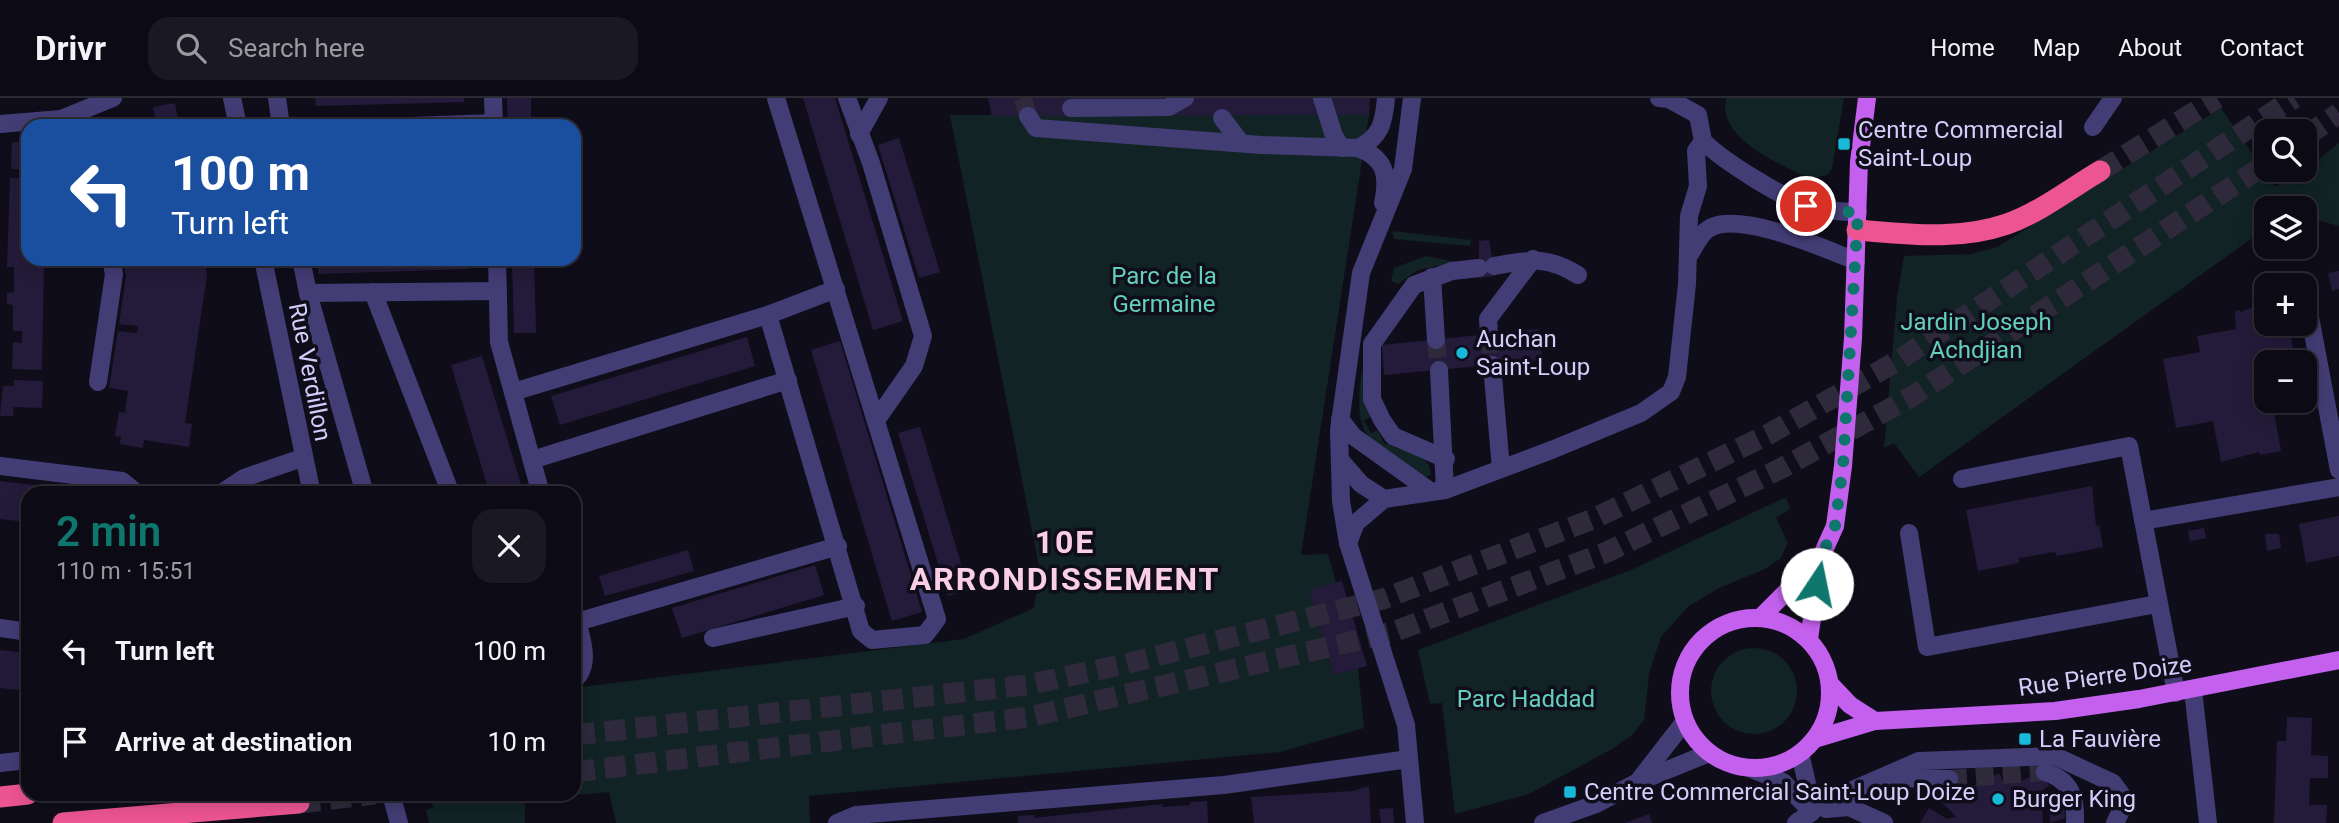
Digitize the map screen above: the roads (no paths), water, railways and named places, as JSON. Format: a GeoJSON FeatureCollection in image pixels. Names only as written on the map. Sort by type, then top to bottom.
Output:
{"type":"FeatureCollection","features":[{"type":"Feature","properties":{"kind":"highway"},"geometry":{"type":"LineString","coordinates":[[1858,221],[1948,236],[1976,232],[2009,223],[2100,171]]}},
{"type":"Feature","properties":{"kind":"highway"},"geometry":{"type":"LineString","coordinates":[[0,797],[21,795]]}},
{"type":"Feature","properties":{"kind":"highway"},"geometry":{"type":"LineString","coordinates":[[63,823],[299,803]]}},
{"type":"Feature","properties":{"kind":"main road"},"geometry":{"type":"LineString","coordinates":[[1809,639],[1821,557],[1835,526],[1843,466],[1856,261],[1859,164],[1867,98]]}},
{"type":"Feature","properties":{"kind":"main road"},"geometry":{"type":"LineString","coordinates":[[1760,618],[1821,557]]}},
{"type":"Feature","properties":{"kind":"main road"},"geometry":{"type":"LineString","coordinates":[[1744,618],[1760,618],[1786,624],[1809,639],[1825,666],[1830,684],[1828,713],[1815,739],[1800,753],[1776,765],[1749,768],[1728,763],[1709,753],[1685,721],[1680,688],[1689,655],[1704,637],[1723,625],[1744,618]]}},
{"type":"Feature","properties":{"kind":"main road","name":"Rue Pierre Doize"},"geometry":{"type":"LineString","coordinates":[[1815,739],[1875,721],[2055,711],[2185,692],[2339,660]]}},
{"type":"Feature","properties":{"kind":"main road"},"geometry":{"type":"LineString","coordinates":[[1830,684],[1850,705],[1875,721]]}},
{"type":"Feature","properties":{"kind":"street"},"geometry":{"type":"LineString","coordinates":[[80,119],[113,98]]}},
{"type":"Feature","properties":{"kind":"street"},"geometry":{"type":"LineString","coordinates":[[232,98],[236,119]]}},
{"type":"Feature","properties":{"kind":"street"},"geometry":{"type":"LineString","coordinates":[[277,98],[280,119]]}},
{"type":"Feature","properties":{"kind":"street"},"geometry":{"type":"LineString","coordinates":[[493,98],[494,119]]}},
{"type":"Feature","properties":{"kind":"street"},"geometry":{"type":"LineString","coordinates":[[768,315],[856,606],[861,631],[872,640],[925,635],[937,619],[776,98]]}},
{"type":"Feature","properties":{"kind":"street"},"geometry":{"type":"LineString","coordinates":[[846,98],[871,163],[923,336],[914,366],[877,419]]}},
{"type":"Feature","properties":{"kind":"street"},"geometry":{"type":"LineString","coordinates":[[859,134],[879,98]]}},
{"type":"Feature","properties":{"kind":"street"},"geometry":{"type":"LineString","coordinates":[[1071,108],[1169,107],[1185,98]]}},
{"type":"Feature","properties":{"kind":"street"},"geometry":{"type":"LineString","coordinates":[[1322,98],[1334,136],[1350,148]]}},
{"type":"Feature","properties":{"kind":"street"},"geometry":{"type":"LineString","coordinates":[[1350,148],[1377,135],[1384,123],[1386,98]]}},
{"type":"Feature","properties":{"kind":"street"},"geometry":{"type":"LineString","coordinates":[[1412,98],[1403,169],[1361,273],[1354,307],[1340,419],[1340,460],[1341,501],[1348,543],[1406,725],[1415,823]]}},
{"type":"Feature","properties":{"kind":"street"},"geometry":{"type":"LineString","coordinates":[[1660,98],[1669,99],[1698,115],[1703,141],[1718,156],[1806,206],[1835,212],[1858,221]]}},
{"type":"Feature","properties":{"kind":"street"},"geometry":{"type":"LineString","coordinates":[[2093,127],[2113,98]]}},
{"type":"Feature","properties":{"kind":"street"},"geometry":{"type":"LineString","coordinates":[[1028,116],[1036,128],[1241,144],[1350,148],[1372,153],[1383,163],[1386,177],[1378,227]]}},
{"type":"Feature","properties":{"kind":"street"},"geometry":{"type":"LineString","coordinates":[[1123,118],[1132,135]]}},
{"type":"Feature","properties":{"kind":"street"},"geometry":{"type":"LineString","coordinates":[[1223,118],[1241,144]]}},
{"type":"Feature","properties":{"kind":"street"},"geometry":{"type":"LineString","coordinates":[[0,124],[21,123]]}},
{"type":"Feature","properties":{"kind":"street"},"geometry":{"type":"LineString","coordinates":[[1348,543],[1356,523],[1384,499],[1438,490],[1501,469],[1641,413],[1671,392],[1677,377],[1690,254],[1689,216],[1698,186],[1696,151],[1703,141]]}},
{"type":"Feature","properties":{"kind":"street"},"geometry":{"type":"LineString","coordinates":[[1690,254],[1710,228],[1731,226],[1790,234],[1821,244],[1856,261]]}},
{"type":"Feature","properties":{"kind":"street"},"geometry":{"type":"LineString","coordinates":[[1489,335],[1488,319],[1533,260]]}},
{"type":"Feature","properties":{"kind":"street"},"geometry":{"type":"LineString","coordinates":[[1446,459],[1393,436],[1373,399],[1372,344],[1414,285],[1432,277],[1533,260],[1556,261],[1578,275]]}},
{"type":"Feature","properties":{"kind":"street"},"geometry":{"type":"LineString","coordinates":[[98,382],[114,274],[112,266]]}},
{"type":"Feature","properties":{"kind":"street","name":"Rue Verdillon"},"geometry":{"type":"LineString","coordinates":[[264,266],[310,486]]}},
{"type":"Feature","properties":{"kind":"street"},"geometry":{"type":"LineString","coordinates":[[303,266],[308,293],[363,486]]}},
{"type":"Feature","properties":{"kind":"street"},"geometry":{"type":"LineString","coordinates":[[497,266],[499,342],[539,486]]}},
{"type":"Feature","properties":{"kind":"street"},"geometry":{"type":"LineString","coordinates":[[1432,277],[1436,340]]}},
{"type":"Feature","properties":{"kind":"street"},"geometry":{"type":"LineString","coordinates":[[513,392],[768,315],[836,289]]}},
{"type":"Feature","properties":{"kind":"street"},"geometry":{"type":"LineString","coordinates":[[308,293],[498,291]]}},
{"type":"Feature","properties":{"kind":"street"},"geometry":{"type":"LineString","coordinates":[[373,292],[448,486]]}},
{"type":"Feature","properties":{"kind":"street"},"geometry":{"type":"LineString","coordinates":[[2314,336],[2339,470]]}},
{"type":"Feature","properties":{"kind":"street"},"geometry":{"type":"LineString","coordinates":[[1492,365],[1501,469]]}},
{"type":"Feature","properties":{"kind":"street"},"geometry":{"type":"LineString","coordinates":[[1438,490],[1446,459],[1439,370]]}},
{"type":"Feature","properties":{"kind":"street"},"geometry":{"type":"LineString","coordinates":[[532,460],[788,380]]}},
{"type":"Feature","properties":{"kind":"street"},"geometry":{"type":"LineString","coordinates":[[1340,419],[1353,436],[1438,490]]}},
{"type":"Feature","properties":{"kind":"street"},"geometry":{"type":"LineString","coordinates":[[1962,479],[2129,446],[2157,604],[2185,692],[2208,823]]}},
{"type":"Feature","properties":{"kind":"street"},"geometry":{"type":"LineString","coordinates":[[232,486],[244,478],[302,458]]}},
{"type":"Feature","properties":{"kind":"street"},"geometry":{"type":"LineString","coordinates":[[1340,460],[1361,484],[1384,499]]}},
{"type":"Feature","properties":{"kind":"street"},"geometry":{"type":"LineString","coordinates":[[0,466],[122,481],[128,486]]}},
{"type":"Feature","properties":{"kind":"street"},"geometry":{"type":"LineString","coordinates":[[2143,521],[2339,487]]}},
{"type":"Feature","properties":{"kind":"street"},"geometry":{"type":"LineString","coordinates":[[1909,533],[1927,647],[2157,604]]}},
{"type":"Feature","properties":{"kind":"street"},"geometry":{"type":"LineString","coordinates":[[581,615],[838,545]]}},
{"type":"Feature","properties":{"kind":"street"},"geometry":{"type":"LineString","coordinates":[[713,638],[856,606]]}},
{"type":"Feature","properties":{"kind":"street"},"geometry":{"type":"LineString","coordinates":[[0,628],[21,631]]}},
{"type":"Feature","properties":{"kind":"street"},"geometry":{"type":"LineString","coordinates":[[581,641],[584,653],[581,671]]}},
{"type":"Feature","properties":{"kind":"street"},"geometry":{"type":"LineString","coordinates":[[1637,782],[1685,721]]}},
{"type":"Feature","properties":{"kind":"street"},"geometry":{"type":"LineString","coordinates":[[1543,823],[1596,804],[1637,782],[1709,753]]}},
{"type":"Feature","properties":{"kind":"street"},"geometry":{"type":"LineString","coordinates":[[1800,753],[1808,788],[1818,796],[1834,799],[1919,761],[2055,755],[2113,783],[2121,794],[2122,809],[2115,823]]}},
{"type":"Feature","properties":{"kind":"street"},"geometry":{"type":"LineString","coordinates":[[837,823],[856,815],[987,815],[1409,759]]}},
{"type":"Feature","properties":{"kind":"street"},"geometry":{"type":"LineString","coordinates":[[0,763],[21,761]]}},
{"type":"Feature","properties":{"kind":"street"},"geometry":{"type":"LineString","coordinates":[[1749,768],[1783,782],[1812,812]]}},
{"type":"Feature","properties":{"kind":"street"},"geometry":{"type":"LineString","coordinates":[[2045,772],[2061,776],[2070,788],[2075,823]]}},
{"type":"Feature","properties":{"kind":"street"},"geometry":{"type":"LineString","coordinates":[[1882,778],[1950,779]]}},
{"type":"Feature","properties":{"kind":"street"},"geometry":{"type":"LineString","coordinates":[[393,801],[399,823]]}},
{"type":"Feature","properties":{"kind":"street"},"geometry":{"type":"LineString","coordinates":[[1796,823],[1812,812],[1838,806],[1849,807],[1884,823]]}},
{"type":"Feature","properties":{"kind":"tunnel"},"geometry":{"type":"LineString","coordinates":[[1023,98],[1028,116]]}},
{"type":"Feature","properties":{"kind":"tunnel"},"geometry":{"type":"LineString","coordinates":[[2100,171],[2217,98]]}},
{"type":"Feature","properties":{"kind":"tunnel"},"geometry":{"type":"LineString","coordinates":[[581,734],[1027,685],[1125,664],[1383,599],[1593,519],[1769,434],[1899,360],[2294,98]]}},
{"type":"Feature","properties":{"kind":"tunnel"},"geometry":{"type":"LineString","coordinates":[[2317,129],[2339,113]]}},
{"type":"Feature","properties":{"kind":"tunnel"},"geometry":{"type":"LineString","coordinates":[[581,771],[1029,717],[1393,632],[1607,552],[1782,468],[1913,396],[2254,172]]}},
{"type":"Feature","properties":{"kind":"tunnel"},"geometry":{"type":"LineString","coordinates":[[1489,335],[1492,365]]}},
{"type":"Feature","properties":{"kind":"tunnel"},"geometry":{"type":"LineString","coordinates":[[1436,340],[1439,370]]}},
{"type":"Feature","properties":{"kind":"tunnel"},"geometry":{"type":"LineString","coordinates":[[1949,779],[2045,772]]}},
{"type":"Feature","properties":{"kind":"tunnel"},"geometry":{"type":"LineString","coordinates":[[299,803],[316,801]]}},
{"type":"Feature","properties":{"kind":"place","name":"Centre Commercial Saint-Loup"},"geometry":{"type":"Point","coordinates":[1844,144]}},
{"type":"Feature","properties":{"kind":"place","name":"Auchan Saint-Loup"},"geometry":{"type":"Point","coordinates":[1462,353]}},
{"type":"Feature","properties":{"kind":"place","name":"La Fauvière"},"geometry":{"type":"Point","coordinates":[2025,739]}},
{"type":"Feature","properties":{"kind":"place","name":"Centre Commercial Saint-Loup Doize"},"geometry":{"type":"Point","coordinates":[1570,792]}},
{"type":"Feature","properties":{"kind":"place","name":"Burger King"},"geometry":{"type":"Point","coordinates":[1998,799]}},
{"type":"Feature","properties":{"kind":"district","name":"10E ARRONDISSEMENT"},"geometry":{"type":"Point","coordinates":[1065,560]}},
{"type":"Feature","properties":{"kind":"park label","name":"Parc de la Germaine"},"geometry":{"type":"Point","coordinates":[1164,290]}},
{"type":"Feature","properties":{"kind":"park label","name":"Jardin Joseph Achdjian"},"geometry":{"type":"Point","coordinates":[1976,336]}},
{"type":"Feature","properties":{"kind":"park label","name":"Parc Haddad"},"geometry":{"type":"Point","coordinates":[1526,699]}}]}
